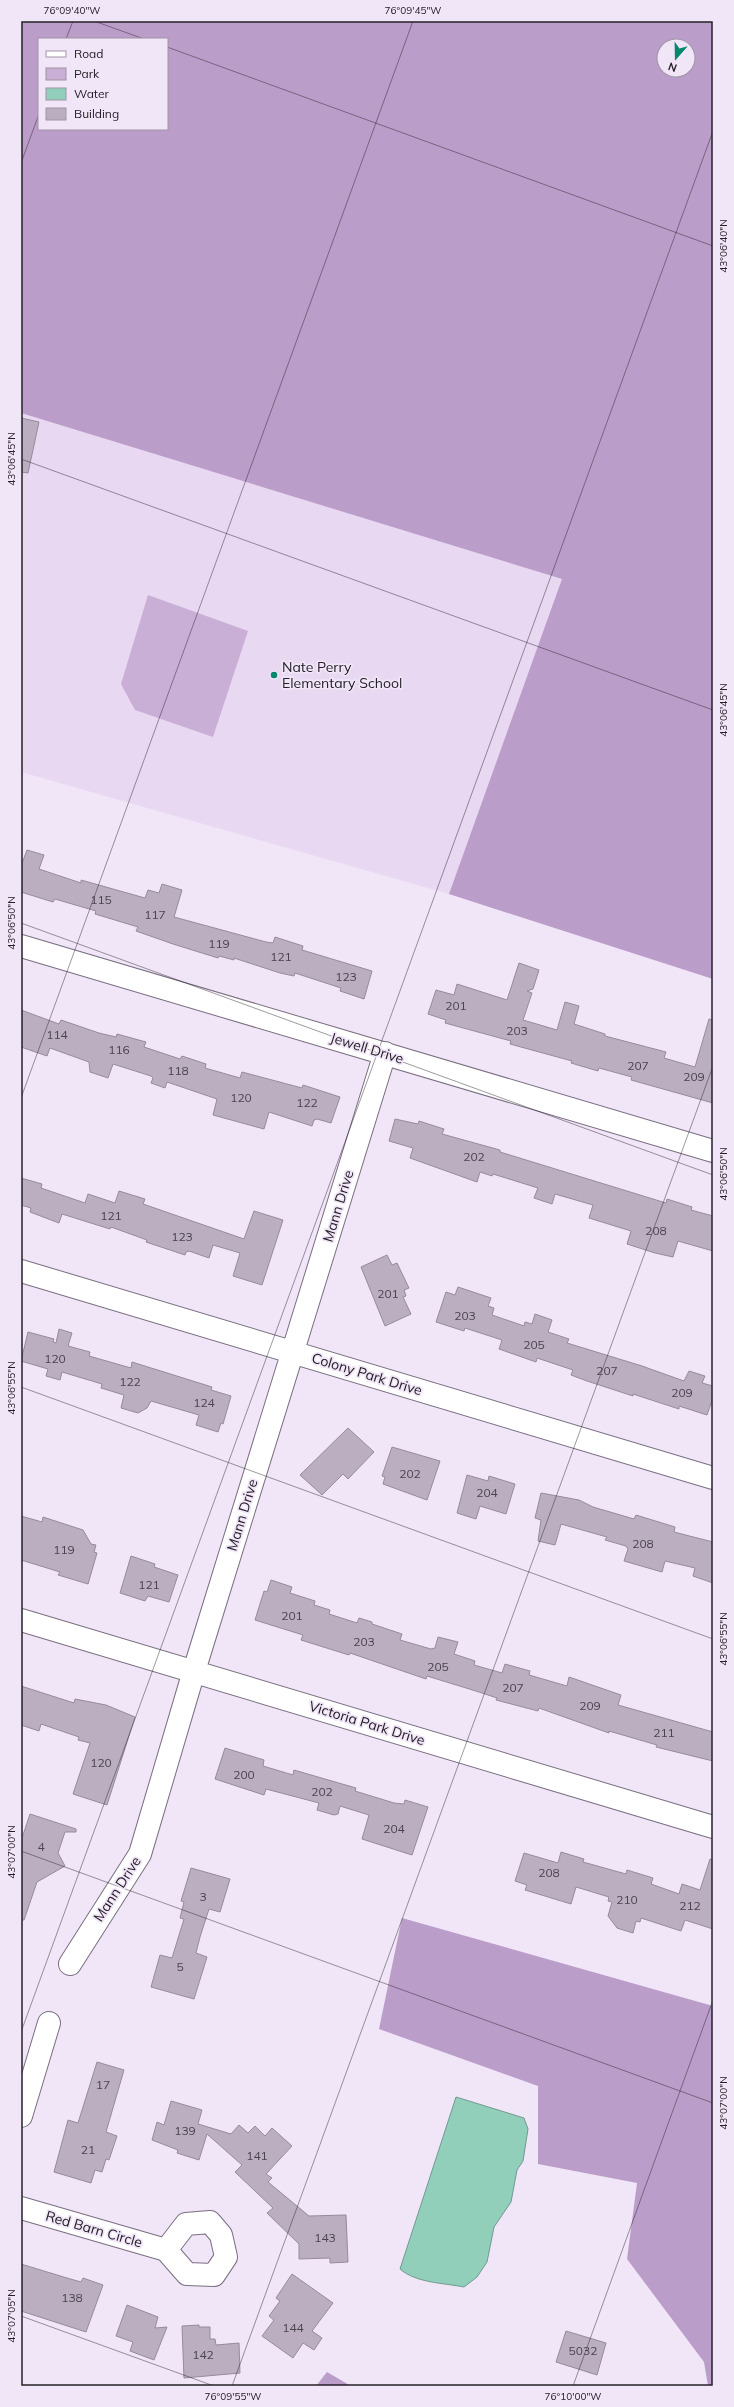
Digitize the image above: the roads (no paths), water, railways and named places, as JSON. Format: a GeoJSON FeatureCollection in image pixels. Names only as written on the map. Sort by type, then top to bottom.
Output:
{"type":"FeatureCollection","features":[{"type":"Feature","properties":{"kind":"street","name":"Jewell Drive"},"geometry":{"type":"LineString","coordinates":[[21,946],[385,1053],[713,1152]]}},
{"type":"Feature","properties":{"kind":"street","name":"Mann Drive"},"geometry":{"type":"LineString","coordinates":[[70,1964],[140,1854],[194,1671],[385,1053]]}},
{"type":"Feature","properties":{"kind":"street","name":"Colony Park Drive"},"geometry":{"type":"LineString","coordinates":[[21,1271],[713,1478]]}},
{"type":"Feature","properties":{"kind":"street","name":"Victoria Park Drive"},"geometry":{"type":"LineString","coordinates":[[21,1620],[713,1827]]}},
{"type":"Feature","properties":{"kind":"street"},"geometry":{"type":"LineString","coordinates":[[21,2116],[49,2023]]}},
{"type":"Feature","properties":{"kind":"street","name":"Red Barn Circle"},"geometry":{"type":"LineString","coordinates":[[21,2208],[166,2250]]}},
{"type":"Feature","properties":{"kind":"water"},"geometry":{"type":"Polygon","coordinates":[[[456,2097],[524,2118],[528,2129],[523,2161],[517,2170],[511,2202],[494,2227],[487,2262],[477,2277],[464,2287],[422,2280],[407,2274],[400,2269],[456,2097]]]}},
{"type":"Feature","properties":{"kind":"place","name":"Nate Perry Elementary School"},"geometry":{"type":"Point","coordinates":[274,675]}}]}
